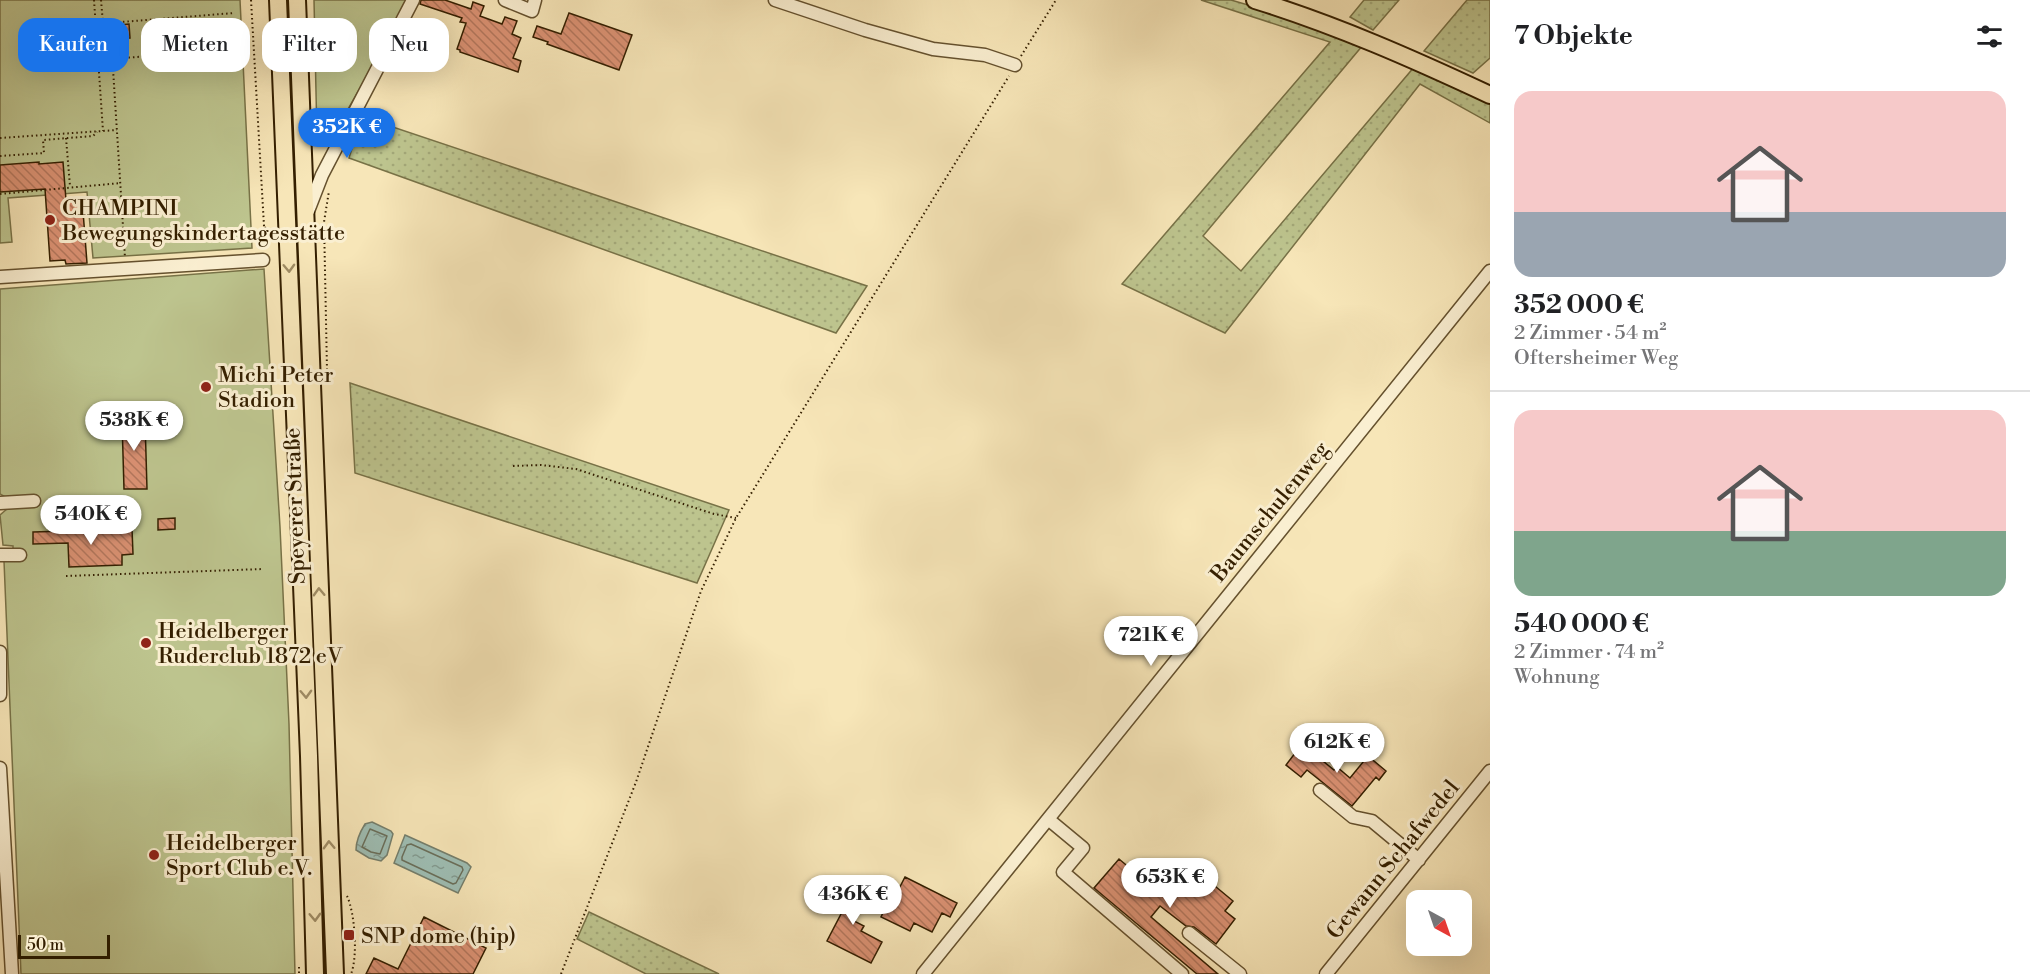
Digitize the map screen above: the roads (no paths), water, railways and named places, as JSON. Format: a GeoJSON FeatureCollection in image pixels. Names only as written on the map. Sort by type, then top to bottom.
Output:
{"type":"FeatureCollection","features":[{"type":"Feature","properties":{"kind":"main road","name":"Speyerer Straße"},"geometry":{"type":"LineString","coordinates":[[278,0],[310,790],[315,974]]}},
{"type":"Feature","properties":{"kind":"main road","name":"Speyerer Straße"},"geometry":{"type":"LineString","coordinates":[[297,0],[335,974]]}},
{"type":"Feature","properties":{"kind":"main road"},"geometry":{"type":"LineString","coordinates":[[1255,0],[1305,16],[1391,50],[1490,95]]}},
{"type":"Feature","properties":{"kind":"street"},"geometry":{"type":"LineString","coordinates":[[305,218],[322,175],[413,0]]}},
{"type":"Feature","properties":{"kind":"street"},"geometry":{"type":"LineString","coordinates":[[505,0],[532,10],[535,0]]}},
{"type":"Feature","properties":{"kind":"street"},"geometry":{"type":"LineString","coordinates":[[775,0],[865,30],[933,49],[985,55],[1016,65]]}},
{"type":"Feature","properties":{"kind":"street"},"geometry":{"type":"LineString","coordinates":[[0,277],[263,260]]}},
{"type":"Feature","properties":{"kind":"street","name":"Baumschulenweg"},"geometry":{"type":"LineString","coordinates":[[923,974],[1490,271]]}},
{"type":"Feature","properties":{"kind":"street"},"geometry":{"type":"LineString","coordinates":[[0,503],[34,501]]}},
{"type":"Feature","properties":{"kind":"street"},"geometry":{"type":"LineString","coordinates":[[0,555],[20,555]]}},
{"type":"Feature","properties":{"kind":"street"},"geometry":{"type":"LineString","coordinates":[[0,652],[0,695]]}},
{"type":"Feature","properties":{"kind":"street"},"geometry":{"type":"LineString","coordinates":[[0,768],[12,974]]}},
{"type":"Feature","properties":{"kind":"street","name":"Gewann Schafwedel"},"geometry":{"type":"LineString","coordinates":[[1326,974],[1490,771]]}},
{"type":"Feature","properties":{"kind":"street"},"geometry":{"type":"LineString","coordinates":[[1320,790],[1353,817],[1372,821],[1419,860]]}},
{"type":"Feature","properties":{"kind":"street"},"geometry":{"type":"LineString","coordinates":[[1048,819],[1083,848],[1064,873],[1182,974]]}},
{"type":"Feature","properties":{"kind":"street"},"geometry":{"type":"LineString","coordinates":[[1189,933],[1240,974]]}},
{"type":"Feature","properties":{"kind":"water"},"geometry":{"type":"Polygon","coordinates":[[[372,822],[393,834],[387,855],[381,861],[369,858],[356,850],[363,827],[372,822]]]}},
{"type":"Feature","properties":{"kind":"water"},"geometry":{"type":"Polygon","coordinates":[[[405,835],[467,863],[471,867],[458,893],[394,863],[405,835]]]}},
{"type":"Feature","properties":{"kind":"place","name":"CHAMPINI Bewegungskindertagesstätte"},"geometry":{"type":"Point","coordinates":[50,220]}},
{"type":"Feature","properties":{"kind":"place","name":"Michi Peter Stadion"},"geometry":{"type":"Point","coordinates":[206,387]}},
{"type":"Feature","properties":{"kind":"place","name":"Heidelberger Ruderclub 1872 eV"},"geometry":{"type":"Point","coordinates":[146,643]}},
{"type":"Feature","properties":{"kind":"place","name":"Heidelberger Sport Club e.V."},"geometry":{"type":"Point","coordinates":[154,855]}},
{"type":"Feature","properties":{"kind":"place","name":"SNP dome (hip)"},"geometry":{"type":"Point","coordinates":[349,935]}}]}
